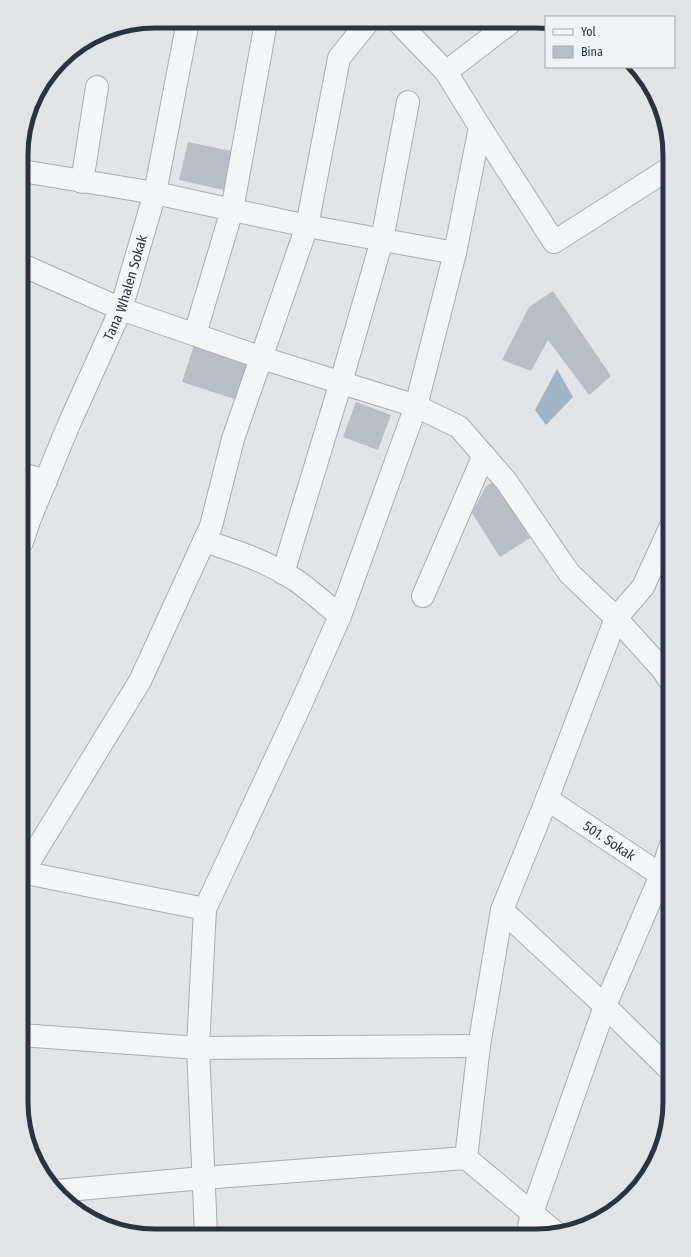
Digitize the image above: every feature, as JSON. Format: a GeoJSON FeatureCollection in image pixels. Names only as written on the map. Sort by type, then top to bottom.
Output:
{"type":"FeatureCollection","features":[{"type":"Feature","properties":{"kind":"street","name":"Tana Whalen Sokak"},"geometry":{"type":"LineString","coordinates":[[28,524],[120,309],[155,193],[187,28]]}},
{"type":"Feature","properties":{"kind":"street"},"geometry":{"type":"LineString","coordinates":[[195,334],[232,210],[265,28]]}},
{"type":"Feature","properties":{"kind":"street"},"geometry":{"type":"LineString","coordinates":[[28,863],[140,681],[211,526],[233,439],[307,226],[338,58],[363,28]]}},
{"type":"Feature","properties":{"kind":"street"},"geometry":{"type":"LineString","coordinates":[[405,28],[446,72],[554,242],[663,172]]}},
{"type":"Feature","properties":{"kind":"street"},"geometry":{"type":"LineString","coordinates":[[446,72],[503,28]]}},
{"type":"Feature","properties":{"kind":"street"},"geometry":{"type":"LineString","coordinates":[[82,182],[97,87]]}},
{"type":"Feature","properties":{"kind":"street"},"geometry":{"type":"LineString","coordinates":[[283,573],[382,240],[408,102]]}},
{"type":"Feature","properties":{"kind":"street"},"geometry":{"type":"LineString","coordinates":[[206,1229],[198,1048],[205,909],[300,706],[340,616],[416,406],[455,254],[480,127]]}},
{"type":"Feature","properties":{"kind":"street"},"geometry":{"type":"LineString","coordinates":[[28,172],[155,193],[307,226],[455,254]]}},
{"type":"Feature","properties":{"kind":"street"},"geometry":{"type":"LineString","coordinates":[[28,268],[120,309],[262,358],[416,406],[459,427],[506,481],[569,573],[616,618],[663,670]]}},
{"type":"Feature","properties":{"kind":"street"},"geometry":{"type":"LineString","coordinates":[[423,596],[484,455]]}},
{"type":"Feature","properties":{"kind":"street"},"geometry":{"type":"LineString","coordinates":[[28,476],[46,481]]}},
{"type":"Feature","properties":{"kind":"street"},"geometry":{"type":"LineString","coordinates":[[204,541],[235,550],[283,573],[296,581],[340,616]]}},
{"type":"Feature","properties":{"kind":"street"},"geometry":{"type":"LineString","coordinates":[[466,1158],[479,1046],[502,910],[616,618],[643,587],[663,543]]}},
{"type":"Feature","properties":{"kind":"street","name":"501. Sokak"},"geometry":{"type":"LineString","coordinates":[[547,798],[663,879]]}},
{"type":"Feature","properties":{"kind":"street"},"geometry":{"type":"LineString","coordinates":[[28,874],[205,909]]}},
{"type":"Feature","properties":{"kind":"street"},"geometry":{"type":"LineString","coordinates":[[528,1229],[532,1212],[605,1006],[663,884]]}},
{"type":"Feature","properties":{"kind":"street"},"geometry":{"type":"LineString","coordinates":[[502,910],[605,1006],[663,1063]]}},
{"type":"Feature","properties":{"kind":"street"},"geometry":{"type":"LineString","coordinates":[[28,1036],[198,1048],[479,1046]]}},
{"type":"Feature","properties":{"kind":"street"},"geometry":{"type":"LineString","coordinates":[[64,1190],[466,1158],[550,1228]]}},
{"type":"Feature","properties":{"kind":"water"},"geometry":{"type":"Polygon","coordinates":[[[557,369],[573,397],[546,425],[535,410],[557,369]]]}},
{"type":"Feature","properties":{"kind":"building"},"geometry":{"type":"Polygon","coordinates":[[[188,142],[231,151],[224,190],[179,180],[188,142]]]}},
{"type":"Feature","properties":{"kind":"building"},"geometry":{"type":"Polygon","coordinates":[[[553,291],[611,376],[589,395],[548,340],[531,371],[502,360],[529,307],[553,291]]]}},
{"type":"Feature","properties":{"kind":"building"},"geometry":{"type":"Polygon","coordinates":[[[195,342],[254,361],[241,401],[182,382],[195,342]]]}},
{"type":"Feature","properties":{"kind":"building"},"geometry":{"type":"Polygon","coordinates":[[[356,402],[391,415],[378,450],[343,437],[356,402]]]}},
{"type":"Feature","properties":{"kind":"building"},"geometry":{"type":"Polygon","coordinates":[[[494,482],[500,488],[530,538],[500,557],[472,513],[485,488],[494,482]]]}}]}
